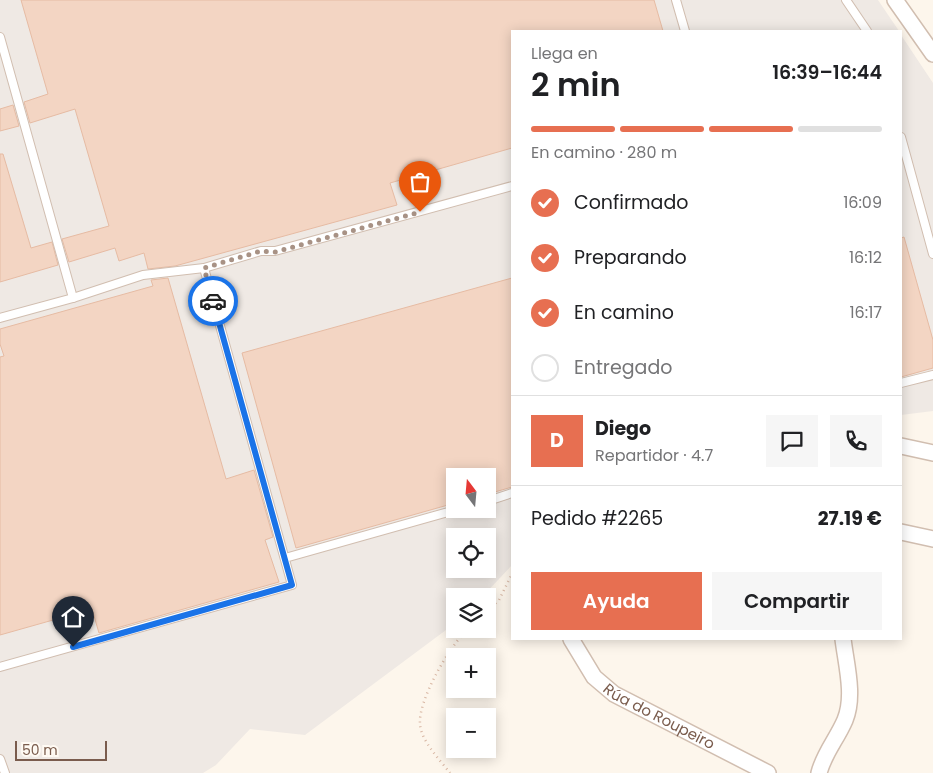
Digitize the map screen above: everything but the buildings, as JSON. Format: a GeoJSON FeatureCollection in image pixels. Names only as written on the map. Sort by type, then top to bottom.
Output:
{"type":"FeatureCollection","features":[{"type":"Feature","properties":{"kind":"street"},"geometry":{"type":"LineString","coordinates":[[895,0],[933,54]]}},
{"type":"Feature","properties":{"kind":"street"},"geometry":{"type":"LineString","coordinates":[[902,446],[933,453]]}},
{"type":"Feature","properties":{"kind":"street"},"geometry":{"type":"LineString","coordinates":[[902,532],[933,539]]}},
{"type":"Feature","properties":{"kind":"street","name":"Rúa do Roupeiro"},"geometry":{"type":"LineString","coordinates":[[572,640],[594,677],[614,694],[768,773]]}},
{"type":"Feature","properties":{"kind":"street"},"geometry":{"type":"LineString","coordinates":[[819,773],[827,752],[840,730],[848,711],[849,679],[843,640]]}},
{"type":"Feature","properties":{"kind":"lane"},"geometry":{"type":"LineString","coordinates":[[676,0],[685,30]]}},
{"type":"Feature","properties":{"kind":"lane"},"geometry":{"type":"LineString","coordinates":[[846,0],[866,30]]}},
{"type":"Feature","properties":{"kind":"lane"},"geometry":{"type":"LineString","coordinates":[[0,37],[73,298]]}},
{"type":"Feature","properties":{"kind":"lane"},"geometry":{"type":"LineString","coordinates":[[902,141],[933,254]]}},
{"type":"Feature","properties":{"kind":"lane"},"geometry":{"type":"LineString","coordinates":[[0,318],[73,298],[143,275],[204,268],[261,251],[275,252],[511,186]]}},
{"type":"Feature","properties":{"kind":"lane"},"geometry":{"type":"LineString","coordinates":[[0,667],[292,585],[204,268]]}},
{"type":"Feature","properties":{"kind":"lane"},"geometry":{"type":"LineString","coordinates":[[902,384],[933,374]]}},
{"type":"Feature","properties":{"kind":"lane"},"geometry":{"type":"LineString","coordinates":[[496,499],[511,494]]}},
{"type":"Feature","properties":{"kind":"lane"},"geometry":{"type":"LineString","coordinates":[[285,558],[446,513]]}},
{"type":"Feature","properties":{"kind":"lane"},"geometry":{"type":"LineString","coordinates":[[0,760],[5,773]]}},
{"type":"Feature","properties":{"kind":"path"},"geometry":{"type":"LineString","coordinates":[[496,603],[511,576]]}},
{"type":"Feature","properties":{"kind":"path"},"geometry":{"type":"LineString","coordinates":[[450,773],[423,735],[420,725],[430,690],[458,638]]}},
{"type":"Feature","properties":{"kind":"shaded area"},"geometry":{"type":"Polygon","coordinates":[[[0,0],[878,0],[898,30],[511,30],[511,566],[490,588],[446,588],[446,630],[305,735],[250,729],[216,765],[203,773],[0,773],[0,0]]]}},
{"type":"Feature","properties":{"kind":"shaded area"},"geometry":{"type":"Polygon","coordinates":[[[902,36],[933,83],[933,411],[902,415],[902,36]]]}},
{"type":"Feature","properties":{"kind":"way so far"},"geometry":{"type":"LineString","coordinates":[[213,301],[204,268],[261,251],[275,252],[420,212]]}},
{"type":"Feature","properties":{"kind":"route"},"geometry":{"type":"LineString","coordinates":[[73,647],[292,585],[213,301]]}}]}
